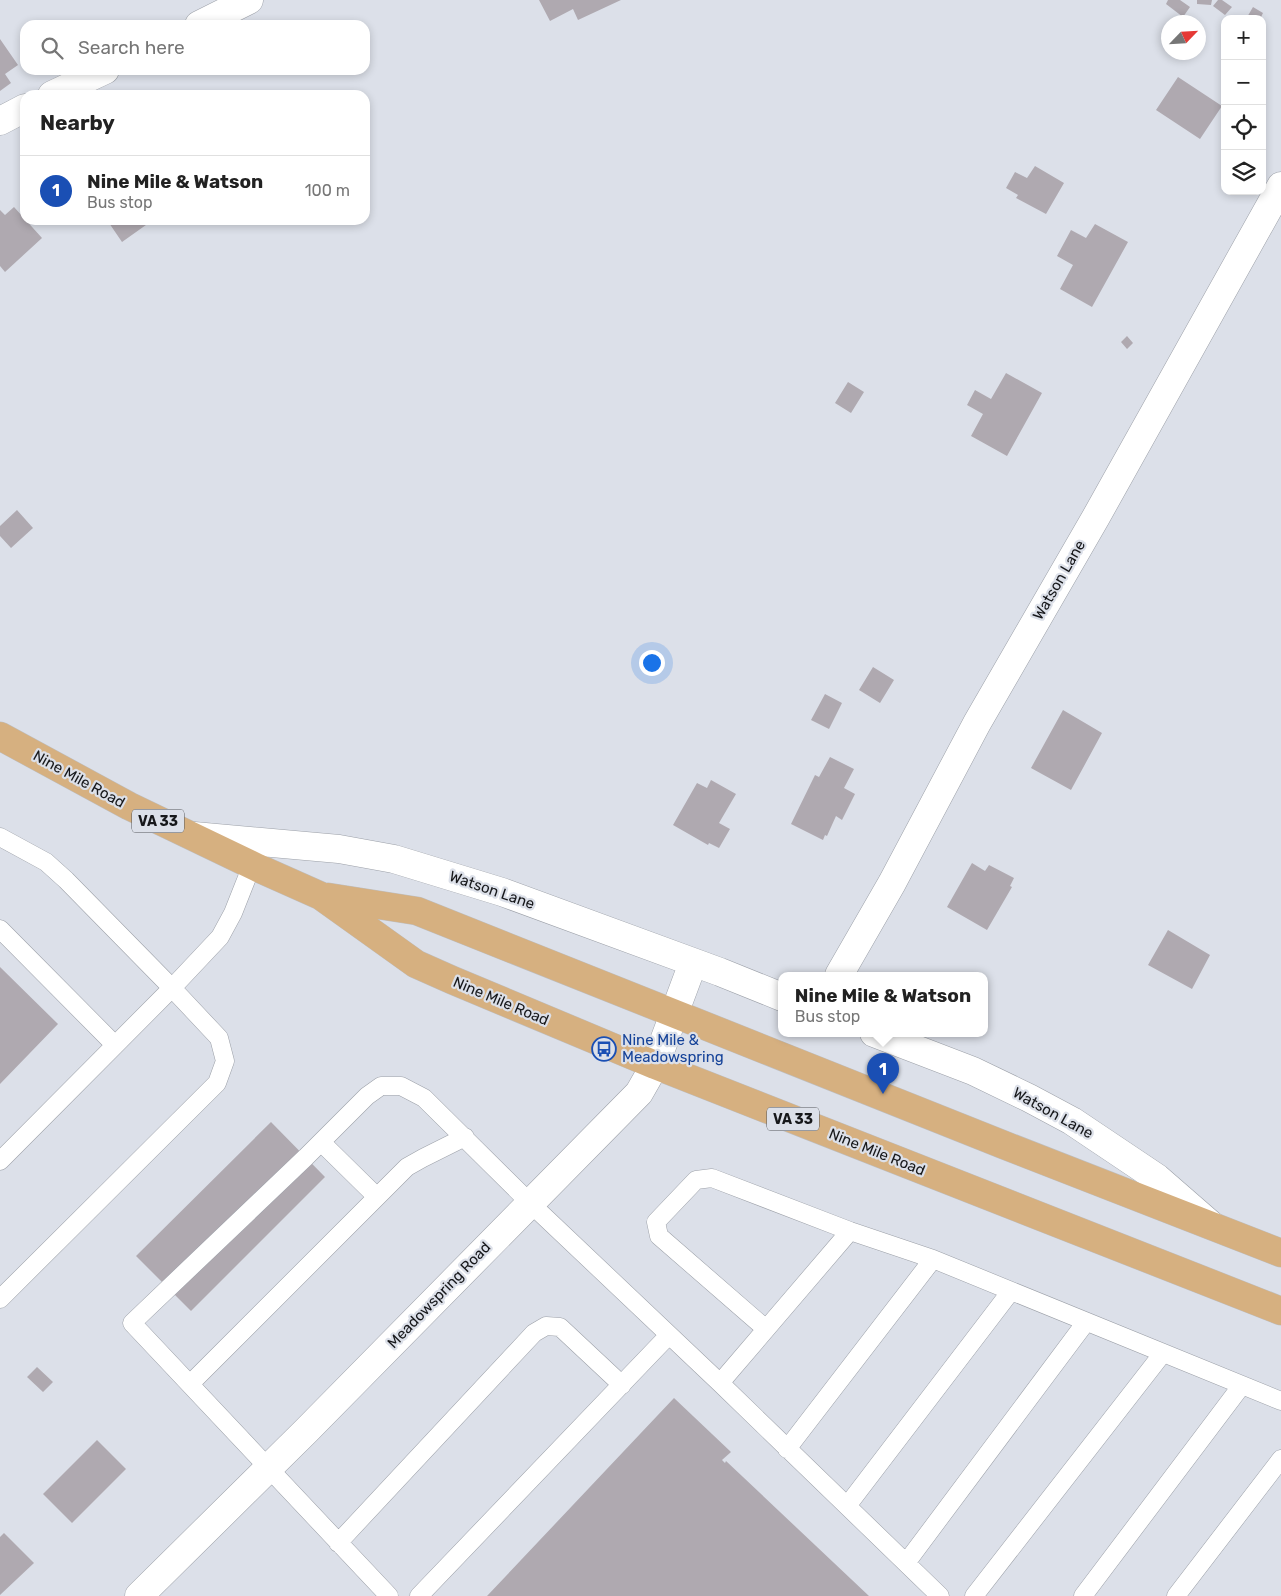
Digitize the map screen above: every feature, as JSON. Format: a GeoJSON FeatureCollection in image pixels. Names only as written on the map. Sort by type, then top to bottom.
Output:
{"type":"FeatureCollection","features":[{"type":"Feature","properties":{"kind":"main road","name":"Nine Mile Road"},"geometry":{"type":"LineString","coordinates":[[2,744],[190,836],[321,896],[416,964],[655,1065],[1281,1311]]}},
{"type":"Feature","properties":{"kind":"main road","name":"Nine Mile Road"},"geometry":{"type":"LineString","coordinates":[[321,896],[417,911],[1281,1253]]}},
{"type":"Feature","properties":{"kind":"street"},"geometry":{"type":"LineString","coordinates":[[209,20],[249,0]]}},
{"type":"Feature","properties":{"kind":"street"},"geometry":{"type":"LineString","coordinates":[[63,90],[94,75]]}},
{"type":"Feature","properties":{"kind":"street"},"geometry":{"type":"LineString","coordinates":[[0,121],[20,111]]}},
{"type":"Feature","properties":{"kind":"street","name":"Watson Lane"},"geometry":{"type":"LineString","coordinates":[[841,972],[892,883],[977,724],[1281,186]]}},
{"type":"Feature","properties":{"kind":"street","name":"Watson Lane"},"geometry":{"type":"LineString","coordinates":[[190,836],[339,849],[394,860],[502,892],[778,995]]}},
{"type":"Feature","properties":{"kind":"street","name":"Meadowspring Road"},"geometry":{"type":"LineString","coordinates":[[139,1596],[639,1093],[655,1065],[693,963]]}},
{"type":"Feature","properties":{"kind":"street","name":"Watson Lane"},"geometry":{"type":"LineString","coordinates":[[884,1037],[973,1071],[1072,1121],[1157,1178],[1212,1226]]}},
{"type":"Feature","properties":{"kind":"lane"},"geometry":{"type":"LineString","coordinates":[[0,837],[46,862],[53,868],[219,1038],[225,1060],[217,1083],[0,1300]]}},
{"type":"Feature","properties":{"kind":"lane"},"geometry":{"type":"LineString","coordinates":[[0,1162],[220,937],[233,913],[252,865]]}},
{"type":"Feature","properties":{"kind":"lane"},"geometry":{"type":"LineString","coordinates":[[0,929],[115,1046]]}},
{"type":"Feature","properties":{"kind":"lane"},"geometry":{"type":"LineString","coordinates":[[389,1596],[132,1324],[367,1096],[381,1086],[401,1086],[424,1098],[530,1203],[720,1383],[940,1596]]}},
{"type":"Feature","properties":{"kind":"lane"},"geometry":{"type":"LineString","coordinates":[[190,1384],[408,1167],[465,1137]]}},
{"type":"Feature","properties":{"kind":"lane"},"geometry":{"type":"LineString","coordinates":[[321,1142],[377,1197]]}},
{"type":"Feature","properties":{"kind":"lane"},"geometry":{"type":"LineString","coordinates":[[766,1329],[659,1236],[656,1222],[696,1180],[712,1178],[850,1231],[933,1259],[1281,1401]]}},
{"type":"Feature","properties":{"kind":"lane"},"geometry":{"type":"LineString","coordinates":[[720,1383],[850,1231]]}},
{"type":"Feature","properties":{"kind":"lane"},"geometry":{"type":"LineString","coordinates":[[787,1448],[933,1259]]}},
{"type":"Feature","properties":{"kind":"lane"},"geometry":{"type":"LineString","coordinates":[[847,1506],[1011,1291]]}},
{"type":"Feature","properties":{"kind":"lane"},"geometry":{"type":"LineString","coordinates":[[906,1563],[1086,1322]]}},
{"type":"Feature","properties":{"kind":"lane"},"geometry":{"type":"LineString","coordinates":[[338,1543],[534,1333],[546,1326],[560,1327],[622,1385]]}},
{"type":"Feature","properties":{"kind":"lane"},"geometry":{"type":"LineString","coordinates":[[419,1596],[669,1335]]}},
{"type":"Feature","properties":{"kind":"lane"},"geometry":{"type":"LineString","coordinates":[[974,1596],[1163,1353]]}},
{"type":"Feature","properties":{"kind":"lane"},"geometry":{"type":"LineString","coordinates":[[1083,1596],[1242,1385]]}},
{"type":"Feature","properties":{"kind":"lane"},"geometry":{"type":"LineString","coordinates":[[1176,1596],[1281,1458]]}},
{"type":"Feature","properties":{"kind":"building"},"geometry":{"type":"Polygon","coordinates":[[[539,0],[621,0],[578,20],[573,9],[550,21],[539,0]]]}},
{"type":"Feature","properties":{"kind":"building"},"geometry":{"type":"Polygon","coordinates":[[[1168,0],[1180,0],[1190,7],[1184,15],[1180,15],[1166,4],[1168,0]]]}},
{"type":"Feature","properties":{"kind":"building"},"geometry":{"type":"Polygon","coordinates":[[[1197,0],[1212,0],[1211,5],[1197,4],[1197,0]]]}},
{"type":"Feature","properties":{"kind":"building"},"geometry":{"type":"Polygon","coordinates":[[[1218,0],[1222,0],[1232,7],[1225,15],[1213,6],[1218,0]]]}},
{"type":"Feature","properties":{"kind":"building"},"geometry":{"type":"Polygon","coordinates":[[[1253,7],[1263,13],[1262,15],[1248,15],[1253,7]]]}},
{"type":"Feature","properties":{"kind":"building"},"geometry":{"type":"Polygon","coordinates":[[[0,39],[18,65],[5,74],[11,83],[0,91],[0,39]]]}},
{"type":"Feature","properties":{"kind":"building"},"geometry":{"type":"Polygon","coordinates":[[[1178,77],[1221,105],[1200,139],[1156,110],[1178,77]]]}},
{"type":"Feature","properties":{"kind":"building"},"geometry":{"type":"Polygon","coordinates":[[[1035,166],[1064,183],[1046,214],[1016,198],[1018,195],[1006,188],[1015,172],[1027,178],[1035,166]]]}},
{"type":"Feature","properties":{"kind":"building"},"geometry":{"type":"Polygon","coordinates":[[[14,207],[20,214],[20,225],[30,225],[42,238],[5,272],[0,266],[0,210],[5,215],[14,207]]]}},
{"type":"Feature","properties":{"kind":"building"},"geometry":{"type":"Polygon","coordinates":[[[1095,224],[1128,242],[1092,307],[1060,289],[1073,265],[1057,256],[1071,230],[1086,238],[1095,224]]]}},
{"type":"Feature","properties":{"kind":"building"},"geometry":{"type":"Polygon","coordinates":[[[110,225],[146,225],[122,242],[110,225]]]}},
{"type":"Feature","properties":{"kind":"building"},"geometry":{"type":"Polygon","coordinates":[[[1127,336],[1133,343],[1127,349],[1121,342],[1127,336]]]}},
{"type":"Feature","properties":{"kind":"building"},"geometry":{"type":"Polygon","coordinates":[[[1006,373],[1042,393],[1007,456],[971,436],[983,414],[967,405],[975,390],[991,399],[1006,373]]]}},
{"type":"Feature","properties":{"kind":"building"},"geometry":{"type":"Polygon","coordinates":[[[848,382],[864,392],[851,413],[835,403],[848,382]]]}},
{"type":"Feature","properties":{"kind":"building"},"geometry":{"type":"Polygon","coordinates":[[[17,510],[33,528],[11,548],[0,536],[0,526],[17,510]]]}},
{"type":"Feature","properties":{"kind":"building"},"geometry":{"type":"Polygon","coordinates":[[[873,667],[894,680],[880,703],[859,690],[873,667]]]}},
{"type":"Feature","properties":{"kind":"building"},"geometry":{"type":"Polygon","coordinates":[[[825,694],[842,703],[829,729],[811,720],[825,694]]]}},
{"type":"Feature","properties":{"kind":"building"},"geometry":{"type":"Polygon","coordinates":[[[1063,710],[1102,733],[1071,790],[1031,768],[1063,710]]]}},
{"type":"Feature","properties":{"kind":"building"},"geometry":{"type":"Polygon","coordinates":[[[830,757],[854,769],[844,788],[855,794],[842,820],[836,816],[827,836],[825,835],[823,840],[791,824],[815,775],[819,777],[830,757]]]}},
{"type":"Feature","properties":{"kind":"building"},"geometry":{"type":"Polygon","coordinates":[[[711,780],[736,794],[719,823],[730,829],[719,848],[709,843],[708,845],[673,825],[697,783],[707,788],[711,780]]]}},
{"type":"Feature","properties":{"kind":"building"},"geometry":{"type":"Polygon","coordinates":[[[972,863],[985,871],[989,865],[1014,878],[1010,886],[1012,887],[987,930],[947,907],[972,863]]]}},
{"type":"Feature","properties":{"kind":"building"},"geometry":{"type":"Polygon","coordinates":[[[1168,930],[1210,955],[1192,989],[1148,965],[1168,930]]]}},
{"type":"Feature","properties":{"kind":"building"},"geometry":{"type":"Polygon","coordinates":[[[0,967],[58,1024],[0,1084],[0,967]]]}},
{"type":"Feature","properties":{"kind":"building"},"geometry":{"type":"Polygon","coordinates":[[[271,1122],[325,1177],[191,1311],[136,1256],[271,1122]]]}},
{"type":"Feature","properties":{"kind":"building"},"geometry":{"type":"Polygon","coordinates":[[[37,1367],[53,1382],[43,1392],[27,1377],[37,1367]]]}},
{"type":"Feature","properties":{"kind":"building"},"geometry":{"type":"Polygon","coordinates":[[[674,1398],[731,1452],[722,1460],[725,1463],[726,1461],[869,1596],[487,1596],[674,1398]]]}},
{"type":"Feature","properties":{"kind":"building"},"geometry":{"type":"Polygon","coordinates":[[[97,1440],[126,1469],[72,1523],[43,1494],[97,1440]]]}},
{"type":"Feature","properties":{"kind":"building"},"geometry":{"type":"Polygon","coordinates":[[[4,1533],[34,1563],[0,1595],[0,1537],[4,1533]]]}},
{"type":"Feature","properties":{"kind":"place","name":"Nine Mile & Meadowspring"},"geometry":{"type":"Point","coordinates":[604,1049]}},
{"type":"Feature","properties":{"kind":"place","name":"Nine Mile & Watson"},"geometry":{"type":"Point","coordinates":[883,1094]}}]}
